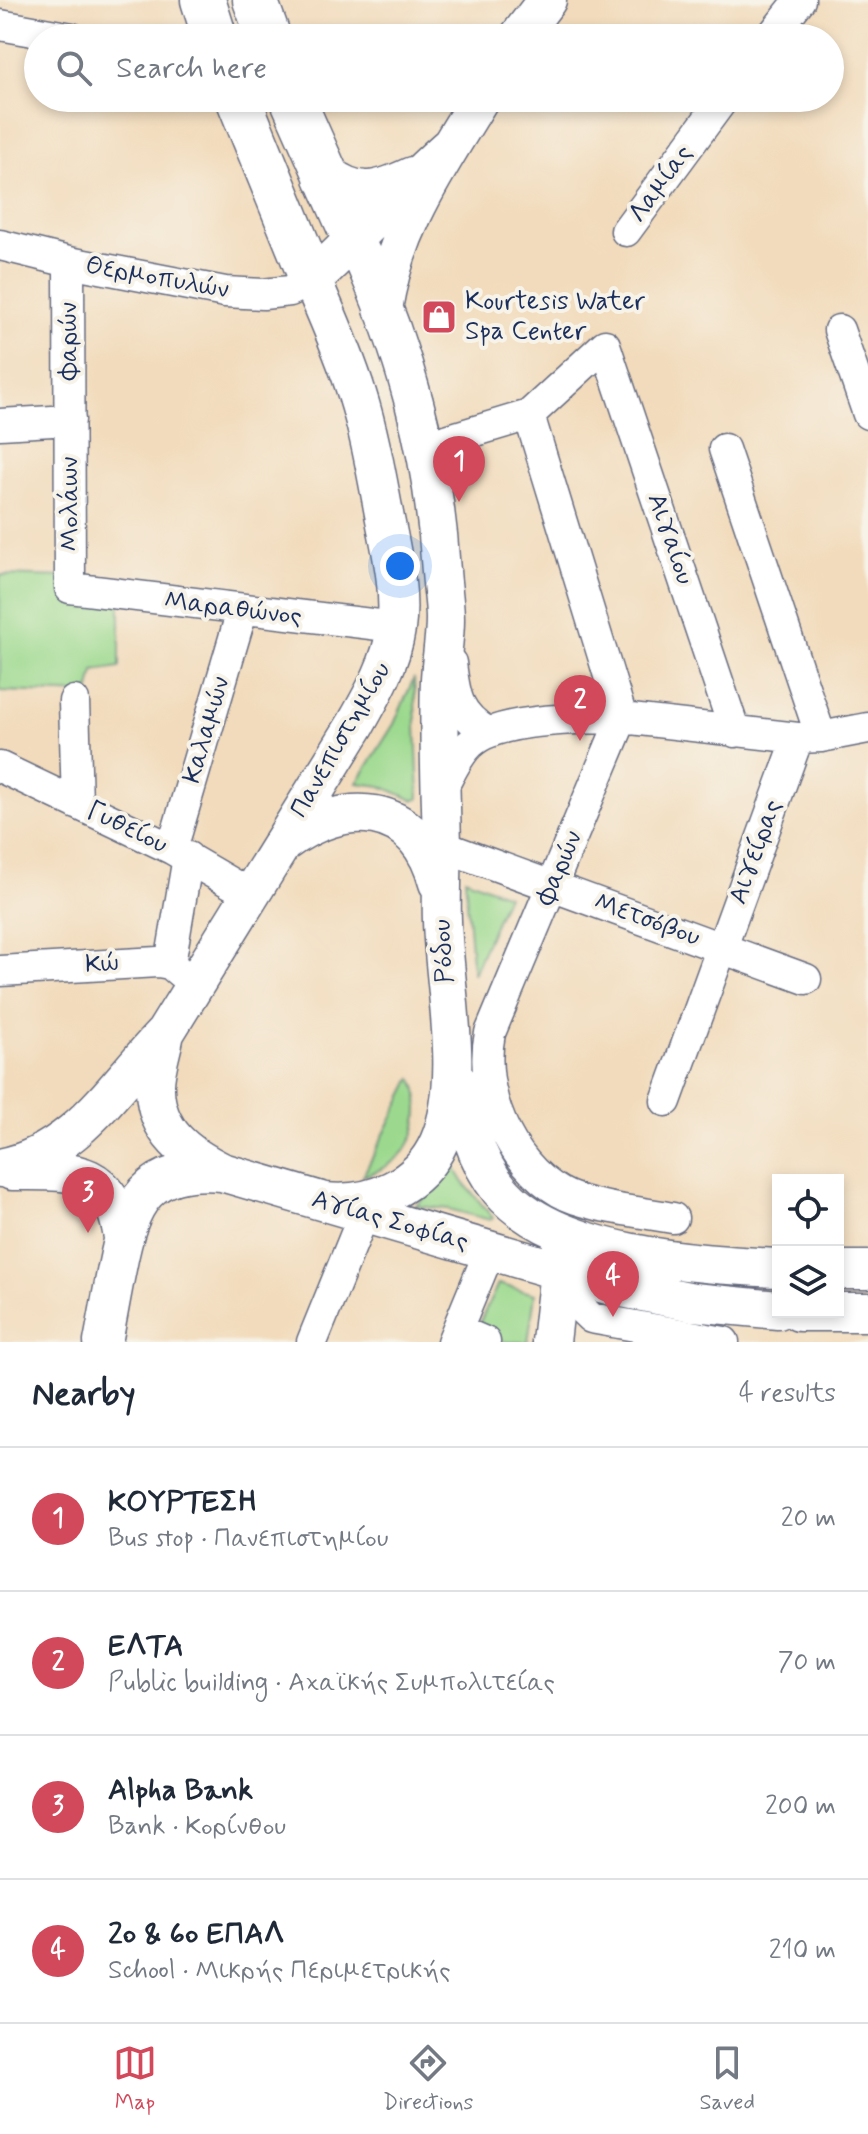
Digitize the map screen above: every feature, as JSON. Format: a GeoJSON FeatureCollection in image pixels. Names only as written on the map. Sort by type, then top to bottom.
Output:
{"type":"FeatureCollection","features":[{"type":"Feature","properties":{"kind":"highway"},"geometry":{"type":"LineString","coordinates":[[203,0],[211,24]]}},
{"type":"Feature","properties":{"kind":"highway"},"geometry":{"type":"LineString","coordinates":[[255,0],[264,24]]}},
{"type":"Feature","properties":{"kind":"highway"},"geometry":{"type":"LineString","coordinates":[[244,112],[312,280]]}},
{"type":"Feature","properties":{"kind":"highway"},"geometry":{"type":"LineString","coordinates":[[298,112],[355,240]]}},
{"type":"Feature","properties":{"kind":"highway"},"geometry":{"type":"LineString","coordinates":[[326,177],[344,189],[361,194],[395,188],[413,179]]}},
{"type":"Feature","properties":{"kind":"main road"},"geometry":{"type":"LineString","coordinates":[[529,24],[547,0]]}},
{"type":"Feature","properties":{"kind":"main road"},"geometry":{"type":"LineString","coordinates":[[383,309],[399,243],[419,200],[471,112]]}},
{"type":"Feature","properties":{"kind":"main road"},"geometry":{"type":"LineString","coordinates":[[312,280],[450,146]]}},
{"type":"Feature","properties":{"kind":"main road"},"geometry":{"type":"LineString","coordinates":[[355,240],[383,309],[426,446],[437,520],[445,618]]}},
{"type":"Feature","properties":{"kind":"main road","name":"Πανεπιστημίου"},"geometry":{"type":"LineString","coordinates":[[165,1033],[183,975],[251,895],[369,702],[390,654],[396,627],[397,605],[389,538],[365,424],[347,364],[312,280]]}},
{"type":"Feature","properties":{"kind":"main road","name":"Ρόδου"},"geometry":{"type":"LineString","coordinates":[[325,1202],[341,1204],[367,1200],[417,1175],[430,1159],[443,1131],[449,1107],[453,1060],[442,918],[440,792],[440,679],[445,618]]}},
{"type":"Feature","properties":{"kind":"main road"},"geometry":{"type":"LineString","coordinates":[[278,847],[309,827],[334,816],[367,812],[391,820],[409,833],[428,858],[438,883],[442,918]]}},
{"type":"Feature","properties":{"kind":"main road"},"geometry":{"type":"LineString","coordinates":[[0,1170],[38,1155],[70,1136],[165,1033]]}},
{"type":"Feature","properties":{"kind":"main road"},"geometry":{"type":"LineString","coordinates":[[165,1033],[154,1086],[158,1109],[169,1132],[182,1149],[222,1172]]}},
{"type":"Feature","properties":{"kind":"main road"},"geometry":{"type":"LineString","coordinates":[[453,1060],[470,1131],[492,1179],[523,1211],[560,1264],[666,1298],[772,1309]]}},
{"type":"Feature","properties":{"kind":"main road"},"geometry":{"type":"LineString","coordinates":[[0,1170],[75,1172],[108,1194],[119,1213],[123,1237]]}},
{"type":"Feature","properties":{"kind":"main road"},"geometry":{"type":"LineString","coordinates":[[103,1342],[123,1237],[132,1211],[145,1192],[156,1183],[189,1170],[222,1172]]}},
{"type":"Feature","properties":{"kind":"main road","name":"Αγίας Σοφίας"},"geometry":{"type":"LineString","coordinates":[[222,1172],[490,1250],[560,1264]]}},
{"type":"Feature","properties":{"kind":"main road"},"geometry":{"type":"LineString","coordinates":[[560,1264],[642,1254],[772,1267]]}},
{"type":"Feature","properties":{"kind":"main road"},"geometry":{"type":"LineString","coordinates":[[551,1342],[560,1264]]}},
{"type":"Feature","properties":{"kind":"main road"},"geometry":{"type":"LineString","coordinates":[[844,1270],[868,1270]]}},
{"type":"Feature","properties":{"kind":"main road"},"geometry":{"type":"LineString","coordinates":[[844,1312],[868,1312]]}},
{"type":"Feature","properties":{"kind":"street"},"geometry":{"type":"LineString","coordinates":[[781,24],[800,0]]}},
{"type":"Feature","properties":{"kind":"street"},"geometry":{"type":"LineString","coordinates":[[0,25],[24,29]]}},
{"type":"Feature","properties":{"kind":"street","name":"Λαμίας"},"geometry":{"type":"LineString","coordinates":[[626,231],[714,112]]}},
{"type":"Feature","properties":{"kind":"street","name":"Θερμοπυλών"},"geometry":{"type":"LineString","coordinates":[[0,245],[69,262],[225,292],[263,294],[290,291],[312,280]]}},
{"type":"Feature","properties":{"kind":"street","name":"Φαρών"},"geometry":{"type":"LineString","coordinates":[[69,262],[70,420]]}},
{"type":"Feature","properties":{"kind":"street"},"geometry":{"type":"LineString","coordinates":[[839,330],[868,414]]}},
{"type":"Feature","properties":{"kind":"street","name":"Αιγαίου"},"geometry":{"type":"LineString","coordinates":[[529,415],[605,345],[735,732]]}},
{"type":"Feature","properties":{"kind":"street"},"geometry":{"type":"LineString","coordinates":[[426,446],[529,415],[622,718]]}},
{"type":"Feature","properties":{"kind":"street"},"geometry":{"type":"LineString","coordinates":[[0,424],[70,420]]}},
{"type":"Feature","properties":{"kind":"street","name":"Μολάων"},"geometry":{"type":"LineString","coordinates":[[70,420],[70,588]]}},
{"type":"Feature","properties":{"kind":"street"},"geometry":{"type":"LineString","coordinates":[[724,449],[809,737]]}},
{"type":"Feature","properties":{"kind":"street","name":"Μαραθώνος"},"geometry":{"type":"LineString","coordinates":[[70,588],[242,611],[396,627]]}},
{"type":"Feature","properties":{"kind":"street","name":"Καλαμών"},"geometry":{"type":"LineString","coordinates":[[183,975],[180,853],[242,611]]}},
{"type":"Feature","properties":{"kind":"street"},"geometry":{"type":"LineString","coordinates":[[445,618],[457,700],[469,718],[487,732]]}},
{"type":"Feature","properties":{"kind":"street"},"geometry":{"type":"LineString","coordinates":[[74,701],[77,804]]}},
{"type":"Feature","properties":{"kind":"street"},"geometry":{"type":"LineString","coordinates":[[440,792],[469,745],[487,732],[572,719],[622,718],[735,732],[809,737],[868,728]]}},
{"type":"Feature","properties":{"kind":"street","name":"Φαρών"},"geometry":{"type":"LineString","coordinates":[[622,718],[490,1033],[488,1064],[494,1103],[510,1138],[535,1171],[553,1188],[568,1196],[673,1218]]}},
{"type":"Feature","properties":{"kind":"street","name":"Αιγείρας"},"geometry":{"type":"LineString","coordinates":[[666,1101],[722,947],[809,737]]}},
{"type":"Feature","properties":{"kind":"street","name":"Γυθείου"},"geometry":{"type":"LineString","coordinates":[[0,767],[180,853],[251,895]]}},
{"type":"Feature","properties":{"kind":"street","name":"Μετσόβου"},"geometry":{"type":"LineString","coordinates":[[442,846],[806,979]]}},
{"type":"Feature","properties":{"kind":"street","name":"Κώ"},"geometry":{"type":"LineString","coordinates":[[0,971],[143,961],[183,975]]}},
{"type":"Feature","properties":{"kind":"street"},"geometry":{"type":"LineString","coordinates":[[568,1196],[560,1264],[591,1318],[724,1342]]}},
{"type":"Feature","properties":{"kind":"street"},"geometry":{"type":"LineString","coordinates":[[312,1342],[364,1214]]}},
{"type":"Feature","properties":{"kind":"street"},"geometry":{"type":"LineString","coordinates":[[485,1342],[454,1336],[490,1250]]}},
{"type":"Feature","properties":{"kind":"green space"},"geometry":{"type":"Polygon","coordinates":[[[0,575],[66,577],[120,603],[120,667],[94,671],[89,694],[0,691],[0,575]]]}},
{"type":"Feature","properties":{"kind":"green space"},"geometry":{"type":"Polygon","coordinates":[[[414,678],[419,799],[413,800],[381,786],[357,783],[394,724],[414,678]]]}},
{"type":"Feature","properties":{"kind":"green space"},"geometry":{"type":"Polygon","coordinates":[[[465,878],[507,895],[473,974],[465,878]]]}},
{"type":"Feature","properties":{"kind":"green space"},"geometry":{"type":"Polygon","coordinates":[[[412,1078],[418,1104],[417,1121],[410,1143],[395,1160],[363,1176],[412,1078]]]}},
{"type":"Feature","properties":{"kind":"green space"},"geometry":{"type":"Polygon","coordinates":[[[450,1165],[454,1166],[493,1218],[490,1220],[449,1209],[415,1206],[430,1193],[450,1165]]]}},
{"type":"Feature","properties":{"kind":"green space"},"geometry":{"type":"Polygon","coordinates":[[[498,1284],[535,1294],[528,1342],[505,1342],[479,1324],[498,1284]]]}},
{"type":"Feature","properties":{"kind":"place","name":"Kourtesis Water Spa Center"},"geometry":{"type":"Point","coordinates":[439,317]}},
{"type":"Feature","properties":{"kind":"place","name":"ΚΟΥΡΤΕΣΗ"},"geometry":{"type":"Point","coordinates":[459,502]}},
{"type":"Feature","properties":{"kind":"place","name":"ΕΛΤΑ"},"geometry":{"type":"Point","coordinates":[580,741]}},
{"type":"Feature","properties":{"kind":"place","name":"Alpha Bank"},"geometry":{"type":"Point","coordinates":[88,1233]}},
{"type":"Feature","properties":{"kind":"place","name":"2ο & 6ο ΕΠΑΛ"},"geometry":{"type":"Point","coordinates":[613,1317]}}]}
